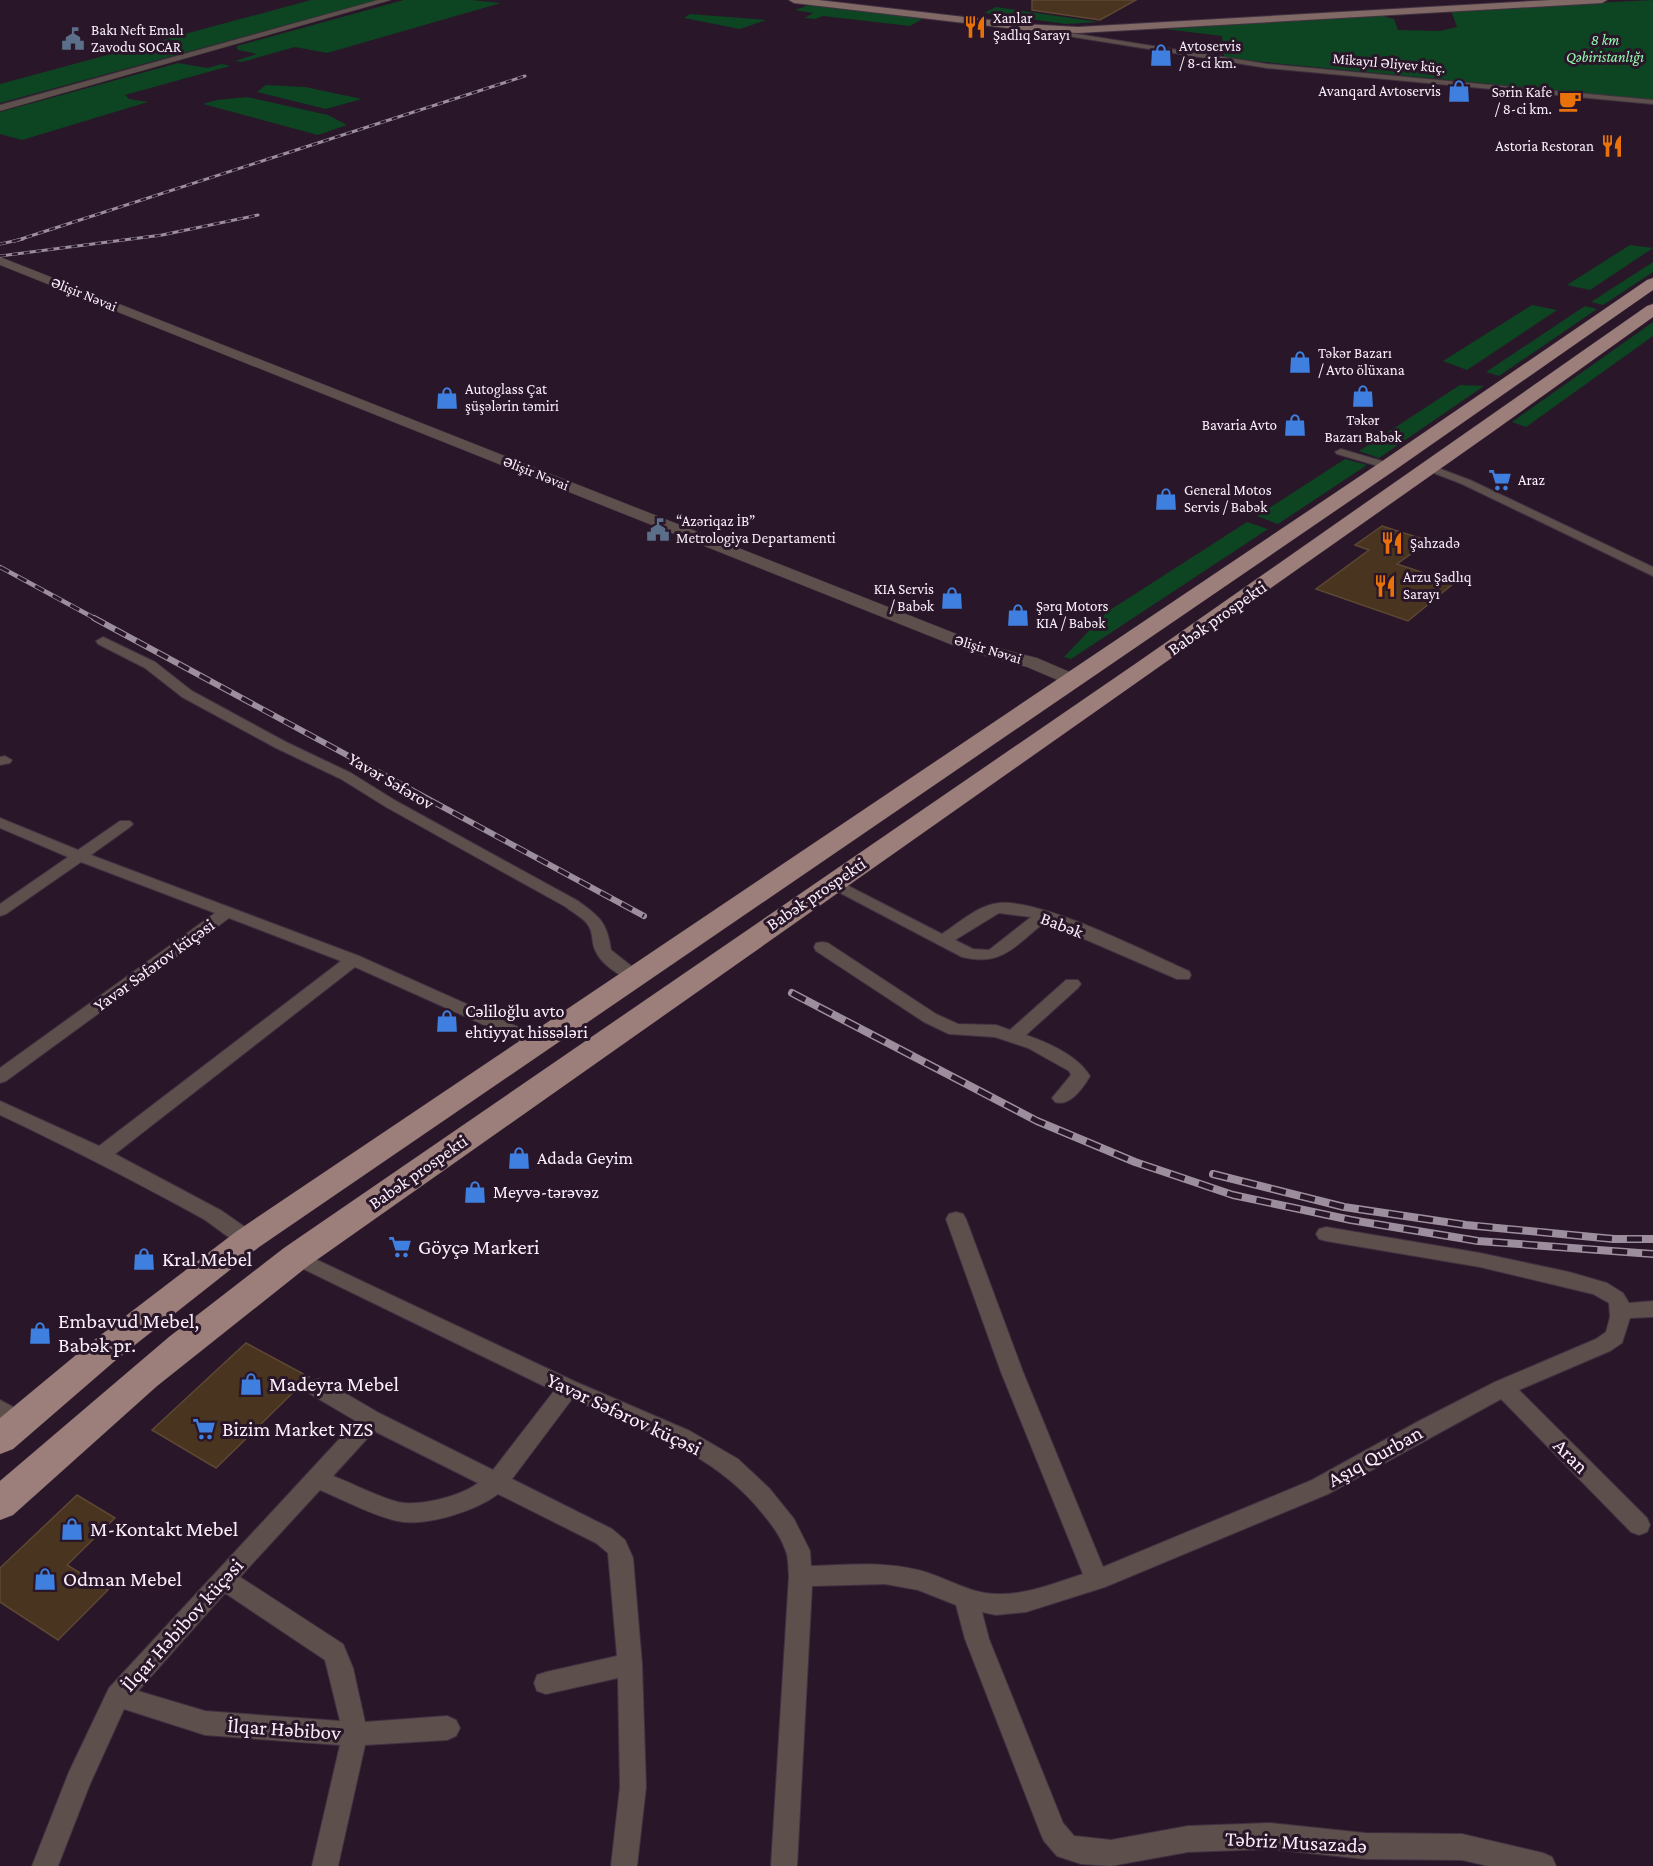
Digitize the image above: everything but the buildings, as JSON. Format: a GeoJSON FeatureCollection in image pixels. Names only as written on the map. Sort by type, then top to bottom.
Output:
{"type":"FeatureCollection","features":[{"type":"Feature","properties":{"kind":"main road"},"geometry":{"type":"LineString","coordinates":[[794,0],[1078,34],[1602,0]]}},
{"type":"Feature","properties":{"kind":"main road"},"geometry":{"type":"LineString","coordinates":[[825,0],[1042,26],[1104,26],[1560,0]]}},
{"type":"Feature","properties":{"kind":"main road","name":"Babək prospekti"},"geometry":{"type":"LineString","coordinates":[[0,1439],[10,1415],[121,1337],[248,1239],[1388,466],[1653,283]]}},
{"type":"Feature","properties":{"kind":"main road"},"geometry":{"type":"LineString","coordinates":[[1599,321],[1638,299],[1653,302]]}},
{"type":"Feature","properties":{"kind":"main road"},"geometry":{"type":"LineString","coordinates":[[1586,358],[1596,344],[1653,302]]}},
{"type":"Feature","properties":{"kind":"main road","name":"Babək prospekti"},"geometry":{"type":"LineString","coordinates":[[0,1504],[142,1376],[221,1312],[296,1257],[1115,689],[1653,309]]}},
{"type":"Feature","properties":{"kind":"street"},"geometry":{"type":"LineString","coordinates":[[0,108],[387,0]]}},
{"type":"Feature","properties":{"kind":"street","name":"Mikayıl Əliyev küç."},"geometry":{"type":"LineString","coordinates":[[1007,26],[1078,34],[1267,66],[1653,102]]}},
{"type":"Feature","properties":{"kind":"street"},"geometry":{"type":"LineString","coordinates":[[1042,26],[1057,30]]}},
{"type":"Feature","properties":{"kind":"street","name":"Əlişir Nəvai"},"geometry":{"type":"LineString","coordinates":[[0,261],[976,648],[1031,662],[1073,680]]}},
{"type":"Feature","properties":{"kind":"street"},"geometry":{"type":"LineString","coordinates":[[1341,452],[1388,466]]}},
{"type":"Feature","properties":{"kind":"street"},"geometry":{"type":"LineString","coordinates":[[1430,468],[1466,482],[1653,572]]}},
{"type":"Feature","properties":{"kind":"street","name":"Yavər Səfərov"},"geometry":{"type":"LineString","coordinates":[[104,641],[150,665],[187,694],[346,777],[572,904],[594,920],[600,932],[603,951],[611,960],[636,976]]}},
{"type":"Feature","properties":{"kind":"street"},"geometry":{"type":"LineString","coordinates":[[0,823],[80,856],[228,911]]}},
{"type":"Feature","properties":{"kind":"street"},"geometry":{"type":"LineString","coordinates":[[0,910],[125,824]]}},
{"type":"Feature","properties":{"kind":"street"},"geometry":{"type":"LineString","coordinates":[[833,883],[943,941],[968,953],[982,956],[994,954],[1043,916]]}},
{"type":"Feature","properties":{"kind":"street","name":"Babək"},"geometry":{"type":"LineString","coordinates":[[943,941],[996,908],[1009,907],[1043,916],[1183,975]]}},
{"type":"Feature","properties":{"kind":"street","name":"Yavər Səfərov küçəsi"},"geometry":{"type":"LineString","coordinates":[[0,1077],[228,911],[353,960],[539,1043]]}},
{"type":"Feature","properties":{"kind":"street"},"geometry":{"type":"LineString","coordinates":[[822,947],[930,1018],[956,1030],[996,1031],[1034,1044],[1075,1067],[1081,1076],[1061,1098]]}},
{"type":"Feature","properties":{"kind":"street"},"geometry":{"type":"LineString","coordinates":[[101,1155],[353,960]]}},
{"type":"Feature","properties":{"kind":"street"},"geometry":{"type":"LineString","coordinates":[[1013,1037],[1072,984]]}},
{"type":"Feature","properties":{"kind":"street"},"geometry":{"type":"LineString","coordinates":[[0,1107],[101,1155],[215,1216],[248,1239]]}},
{"type":"Feature","properties":{"kind":"street"},"geometry":{"type":"LineString","coordinates":[[956,1219],[1012,1372],[1097,1580]]}},
{"type":"Feature","properties":{"kind":"street"},"geometry":{"type":"LineString","coordinates":[[1326,1234],[1455,1255],[1593,1285],[1615,1296],[1622,1311],[1653,1309]]}},
{"type":"Feature","properties":{"kind":"street","name":"Yavər Səfərov küçəsi"},"geometry":{"type":"LineString","coordinates":[[296,1257],[568,1388],[682,1437],[730,1466],[761,1495],[786,1526],[798,1551],[801,1575],[784,1866]]}},
{"type":"Feature","properties":{"kind":"street","name":"Aşıq Qurban"},"geometry":{"type":"LineString","coordinates":[[801,1575],[885,1574],[919,1580],[966,1598],[996,1605],[1026,1602],[1097,1580],[1320,1487],[1427,1427],[1503,1388],[1603,1345],[1615,1337],[1622,1311]]}},
{"type":"Feature","properties":{"kind":"street"},"geometry":{"type":"LineString","coordinates":[[318,1388],[371,1419],[604,1536],[617,1547],[621,1558],[630,1664],[633,1787],[624,1866]]}},
{"type":"Feature","properties":{"kind":"street"},"geometry":{"type":"LineString","coordinates":[[316,1479],[399,1512],[428,1511],[474,1499],[497,1482],[568,1388]]}},
{"type":"Feature","properties":{"kind":"street","name":"Aran"},"geometry":{"type":"LineString","coordinates":[[1503,1388],[1639,1525]]}},
{"type":"Feature","properties":{"kind":"street","name":"İlqar Həbibov küçəsi"},"geometry":{"type":"LineString","coordinates":[[45,1866],[78,1781],[118,1696],[371,1419]]}},
{"type":"Feature","properties":{"kind":"street"},"geometry":{"type":"LineString","coordinates":[[223,1579],[334,1652],[341,1668],[355,1734],[447,1728]]}},
{"type":"Feature","properties":{"kind":"street","name":"Təbriz Musazadə"},"geometry":{"type":"LineString","coordinates":[[966,1598],[977,1639],[1053,1832],[1066,1846],[1081,1851],[1111,1853],[1188,1839],[1270,1836],[1365,1846],[1462,1847],[1543,1866]]}},
{"type":"Feature","properties":{"kind":"street"},"geometry":{"type":"LineString","coordinates":[[546,1683],[630,1664]]}},
{"type":"Feature","properties":{"kind":"street","name":"İlqar Həbibov"},"geometry":{"type":"LineString","coordinates":[[118,1696],[205,1723],[355,1734],[325,1866]]}},
{"type":"Feature","properties":{"kind":"green space"},"geometry":{"type":"Polygon","coordinates":[[[311,0],[378,0],[0,103],[0,84],[311,0]]]}},
{"type":"Feature","properties":{"kind":"green space"},"geometry":{"type":"Polygon","coordinates":[[[404,0],[471,0],[501,3],[327,53],[295,47],[242,62],[235,61],[257,54],[238,50],[237,46],[404,0]]]}},
{"type":"Feature","properties":{"kind":"green space","name":"8 km Qəbiristanlığı"},"geometry":{"type":"Polygon","coordinates":[[[1653,0],[1653,100],[1224,57],[1222,36],[1165,29],[1379,15],[1394,19],[1398,30],[1440,31],[1457,27],[1451,10],[1653,0]]]}},
{"type":"Feature","properties":{"kind":"green space"},"geometry":{"type":"Polygon","coordinates":[[[809,5],[924,18],[910,26],[823,16],[815,19],[805,18],[813,13],[795,10],[809,5]]]}},
{"type":"Feature","properties":{"kind":"green space"},"geometry":{"type":"Polygon","coordinates":[[[996,7],[1099,22],[1066,24],[984,13],[996,7]]]}},
{"type":"Feature","properties":{"kind":"green space"},"geometry":{"type":"Polygon","coordinates":[[[690,14],[766,20],[740,29],[684,18],[690,14]]]}},
{"type":"Feature","properties":{"kind":"green space"},"geometry":{"type":"Polygon","coordinates":[[[178,63],[207,68],[222,64],[230,66],[125,95],[129,99],[148,102],[22,140],[0,134],[0,112],[178,63]]]}},
{"type":"Feature","properties":{"kind":"green space"},"geometry":{"type":"Polygon","coordinates":[[[266,85],[305,87],[362,99],[326,109],[257,92],[266,85]]]}},
{"type":"Feature","properties":{"kind":"green space"},"geometry":{"type":"Polygon","coordinates":[[[247,97],[328,115],[347,125],[318,135],[203,104],[247,97]]]}},
{"type":"Feature","properties":{"kind":"green space"},"geometry":{"type":"Polygon","coordinates":[[[1630,245],[1653,248],[1590,290],[1567,285],[1630,245]]]}},
{"type":"Feature","properties":{"kind":"green space"},"geometry":{"type":"Polygon","coordinates":[[[1653,262],[1653,272],[1603,305],[1591,302],[1653,262]]]}},
{"type":"Feature","properties":{"kind":"green space"},"geometry":{"type":"Polygon","coordinates":[[[1532,305],[1557,310],[1467,370],[1443,361],[1532,305]]]}},
{"type":"Feature","properties":{"kind":"green space"},"geometry":{"type":"Polygon","coordinates":[[[1585,306],[1597,309],[1499,376],[1486,372],[1585,306]]]}},
{"type":"Feature","properties":{"kind":"green space"},"geometry":{"type":"Polygon","coordinates":[[[1653,322],[1653,336],[1526,427],[1512,422],[1653,322]]]}},
{"type":"Feature","properties":{"kind":"green space"},"geometry":{"type":"Polygon","coordinates":[[[1460,385],[1484,386],[1379,458],[1359,451],[1460,385]]]}},
{"type":"Feature","properties":{"kind":"green space"},"geometry":{"type":"Polygon","coordinates":[[[1345,459],[1367,465],[1278,524],[1257,516],[1345,459]]]}},
{"type":"Feature","properties":{"kind":"green space"},"geometry":{"type":"Polygon","coordinates":[[[1247,522],[1268,529],[1071,659],[1064,657],[1107,612],[1247,522]]]}},
{"type":"Feature","properties":{"kind":"railway"},"geometry":{"type":"LineString","coordinates":[[17,240],[525,76]]}},
{"type":"Feature","properties":{"kind":"railway"},"geometry":{"type":"LineString","coordinates":[[0,256],[162,235],[258,215]]}},
{"type":"Feature","properties":{"kind":"railway"},"geometry":{"type":"LineString","coordinates":[[17,240],[23,239]]}},
{"type":"Feature","properties":{"kind":"railway"},"geometry":{"type":"LineString","coordinates":[[0,244],[17,240]]}},
{"type":"Feature","properties":{"kind":"railway"},"geometry":{"type":"LineString","coordinates":[[0,567],[96,619]]}},
{"type":"Feature","properties":{"kind":"railway"},"geometry":{"type":"LineString","coordinates":[[94,618],[644,916]]}},
{"type":"Feature","properties":{"kind":"railway"},"geometry":{"type":"LineString","coordinates":[[792,993],[1037,1121],[1135,1162],[1233,1195],[1351,1220],[1478,1241],[1653,1254]]}},
{"type":"Feature","properties":{"kind":"railway"},"geometry":{"type":"LineString","coordinates":[[1213,1174],[1344,1207],[1466,1225],[1614,1239],[1653,1239]]}},
{"type":"Feature","properties":{"kind":"place","name":"Xanlar Şadlıq Sarayı"},"geometry":{"type":"Point","coordinates":[975,27]}},
{"type":"Feature","properties":{"kind":"place","name":"Bakı Neft Emalı Zavodu SOCAR"},"geometry":{"type":"Point","coordinates":[73,39]}},
{"type":"Feature","properties":{"kind":"place","name":"Avtoservis / 8-ci km."},"geometry":{"type":"Point","coordinates":[1161,55]}},
{"type":"Feature","properties":{"kind":"place","name":"Avanqard Avtoservis"},"geometry":{"type":"Point","coordinates":[1459,91]}},
{"type":"Feature","properties":{"kind":"place","name":"Sərin Kafe / 8-ci km."},"geometry":{"type":"Point","coordinates":[1570,101]}},
{"type":"Feature","properties":{"kind":"place","name":"Astoria Restoran"},"geometry":{"type":"Point","coordinates":[1612,146]}},
{"type":"Feature","properties":{"kind":"place","name":"Təkər Bazarı / Avto ölüxana"},"geometry":{"type":"Point","coordinates":[1300,362]}},
{"type":"Feature","properties":{"kind":"place","name":"Təkər Bazarı Babək"},"geometry":{"type":"Point","coordinates":[1363,396]}},
{"type":"Feature","properties":{"kind":"place","name":"Autoglass Çat şüşələrin təmiri"},"geometry":{"type":"Point","coordinates":[447,398]}},
{"type":"Feature","properties":{"kind":"place","name":"Bavaria Avto"},"geometry":{"type":"Point","coordinates":[1295,425]}},
{"type":"Feature","properties":{"kind":"place","name":"Araz"},"geometry":{"type":"Point","coordinates":[1500,480]}},
{"type":"Feature","properties":{"kind":"place","name":"General Motos Servis / Babək"},"geometry":{"type":"Point","coordinates":[1166,499]}},
{"type":"Feature","properties":{"kind":"place","name":"“Azəriqaz İB” Metrologiya Departamenti"},"geometry":{"type":"Point","coordinates":[658,530]}},
{"type":"Feature","properties":{"kind":"place","name":"Şahzadə"},"geometry":{"type":"Point","coordinates":[1392,543]}},
{"type":"Feature","properties":{"kind":"place","name":"Arzu Şadlıq Sarayı"},"geometry":{"type":"Point","coordinates":[1385,586]}},
{"type":"Feature","properties":{"kind":"place","name":"KIA Servis / Babək"},"geometry":{"type":"Point","coordinates":[952,598]}},
{"type":"Feature","properties":{"kind":"place","name":"Şərq Motors KIA / Babək"},"geometry":{"type":"Point","coordinates":[1018,615]}},
{"type":"Feature","properties":{"kind":"place","name":"Cəliloğlu avto ehtiyyat hissələri"},"geometry":{"type":"Point","coordinates":[447,1021]}},
{"type":"Feature","properties":{"kind":"place","name":"Adada Geyim"},"geometry":{"type":"Point","coordinates":[519,1158]}},
{"type":"Feature","properties":{"kind":"place","name":"Meyvə-tərəvəz"},"geometry":{"type":"Point","coordinates":[475,1192]}},
{"type":"Feature","properties":{"kind":"place","name":"Göyçə Markeri"},"geometry":{"type":"Point","coordinates":[400,1247]}},
{"type":"Feature","properties":{"kind":"place","name":"Kral Mebel"},"geometry":{"type":"Point","coordinates":[144,1259]}},
{"type":"Feature","properties":{"kind":"place","name":"Embavud Mebel, Babək pr."},"geometry":{"type":"Point","coordinates":[40,1333]}},
{"type":"Feature","properties":{"kind":"place","name":"Madeyra Mebel"},"geometry":{"type":"Point","coordinates":[251,1384]}},
{"type":"Feature","properties":{"kind":"place","name":"Bizim Market NZS"},"geometry":{"type":"Point","coordinates":[204,1429]}},
{"type":"Feature","properties":{"kind":"place","name":"M-Kontakt Mebel"},"geometry":{"type":"Point","coordinates":[72,1529]}},
{"type":"Feature","properties":{"kind":"place","name":"Odman Mebel"},"geometry":{"type":"Point","coordinates":[45,1579]}}]}
